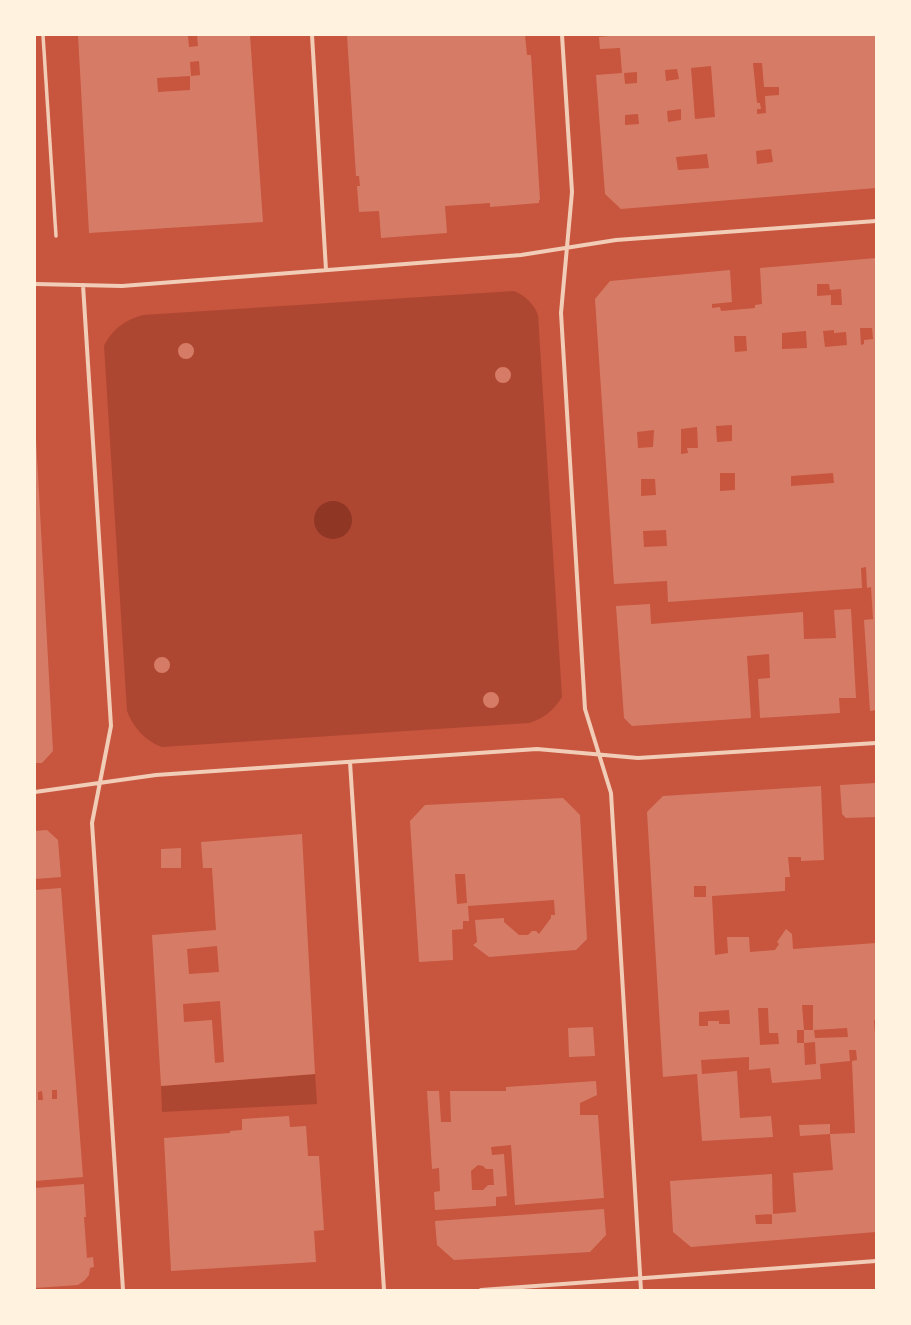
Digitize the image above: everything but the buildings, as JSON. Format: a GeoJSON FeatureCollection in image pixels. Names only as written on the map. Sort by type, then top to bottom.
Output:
{"type":"FeatureCollection","features":[{"type":"Feature","properties":{"kind":"street"},"geometry":{"type":"LineString","coordinates":[[44,35],[56,236]]}},
{"type":"Feature","properties":{"kind":"street"},"geometry":{"type":"LineString","coordinates":[[312,35],[326,270]]}},
{"type":"Feature","properties":{"kind":"street"},"geometry":{"type":"LineString","coordinates":[[562,35],[572,192],[561,313],[585,709],[611,793],[641,1290]]}},
{"type":"Feature","properties":{"kind":"street"},"geometry":{"type":"LineString","coordinates":[[35,284],[122,286],[520,255],[616,240],[876,221]]}},
{"type":"Feature","properties":{"kind":"street"},"geometry":{"type":"LineString","coordinates":[[84,284],[111,726],[92,823],[123,1290]]}},
{"type":"Feature","properties":{"kind":"street"},"geometry":{"type":"LineString","coordinates":[[35,792],[156,775],[537,749],[638,758],[876,743]]}},
{"type":"Feature","properties":{"kind":"street"},"geometry":{"type":"LineString","coordinates":[[350,762],[384,1290]]}},
{"type":"Feature","properties":{"kind":"street"},"geometry":{"type":"LineString","coordinates":[[481,1290],[876,1261]]}},
{"type":"Feature","properties":{"kind":"shaded area"},"geometry":{"type":"Polygon","coordinates":[[[514,291],[529,300],[538,315],[562,697],[555,706],[548,713],[529,723],[162,747],[150,741],[140,733],[127,711],[104,346],[115,330],[130,320],[143,315],[514,291]]]}},
{"type":"Feature","properties":{"kind":"shaded area"},"geometry":{"type":"Polygon","coordinates":[[[329,501],[337,501],[344,504],[349,509],[352,520],[349,531],[344,536],[337,539],[329,539],[322,536],[317,531],[314,524],[314,516],[317,509],[322,504],[329,501]]]}},
{"type":"Feature","properties":{"kind":"shaded area"},"geometry":{"type":"Polygon","coordinates":[[[315,1074],[317,1104],[162,1112],[161,1086],[315,1074]]]}}]}
